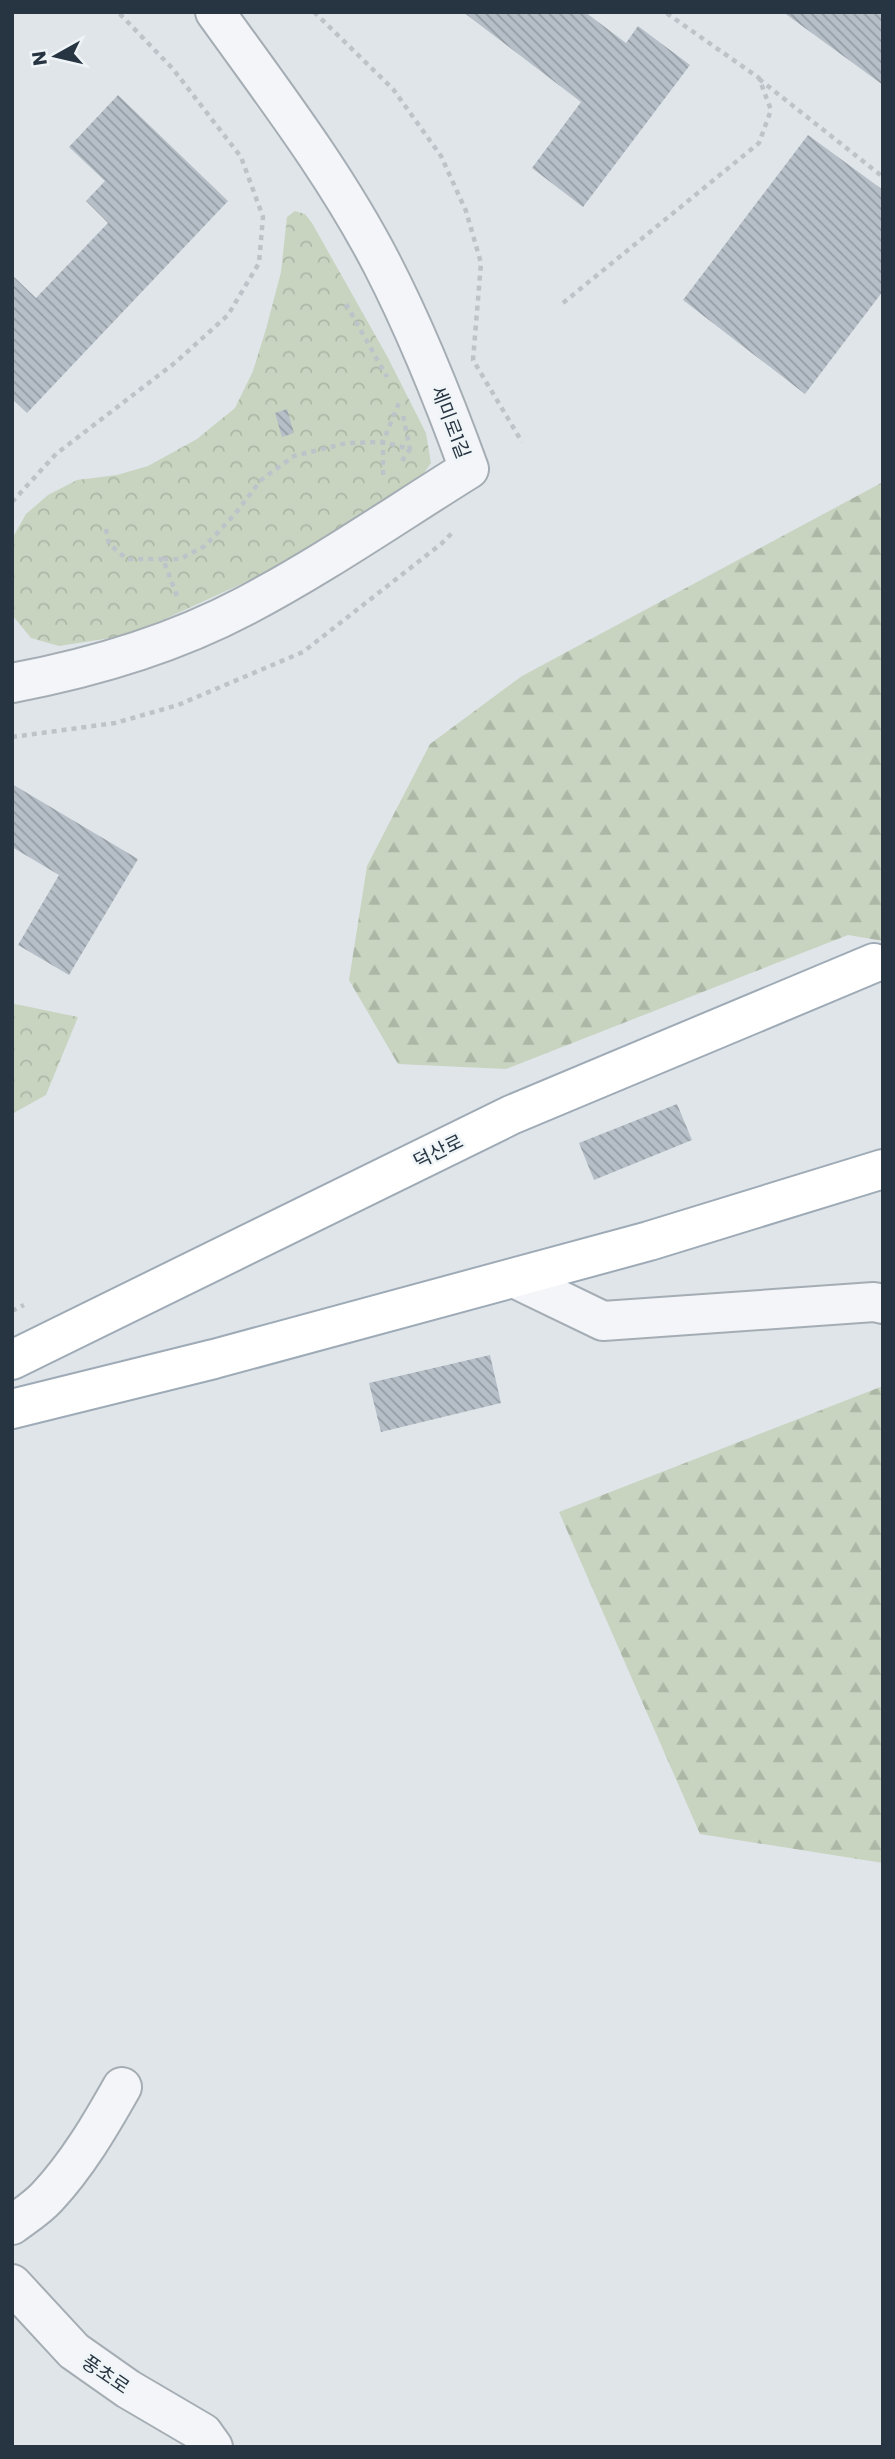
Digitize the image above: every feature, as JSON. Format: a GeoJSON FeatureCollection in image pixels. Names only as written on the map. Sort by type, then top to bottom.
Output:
{"type":"FeatureCollection","features":[{"type":"Feature","properties":{"kind":"main road","name":"덕산로"},"geometry":{"type":"LineString","coordinates":[[12,1360],[511,1115],[874,963]]}},
{"type":"Feature","properties":{"kind":"main road"},"geometry":{"type":"LineString","coordinates":[[12,1409],[214,1359],[649,1241],[883,1170]]}},
{"type":"Feature","properties":{"kind":"street","name":"세미로1길"},"geometry":{"type":"LineString","coordinates":[[12,683],[74,671],[144,649],[243,607],[332,556],[469,470],[445,402],[382,264],[313,148],[215,12]]}},
{"type":"Feature","properties":{"kind":"street"},"geometry":{"type":"LineString","coordinates":[[514,1278],[603,1321],[874,1302],[883,1304]]}},
{"type":"Feature","properties":{"kind":"street"},"geometry":{"type":"LineString","coordinates":[[12,2225],[46,2199],[97,2130],[122,2087]]}},
{"type":"Feature","properties":{"kind":"street","name":"풍초로"},"geometry":{"type":"LineString","coordinates":[[12,2284],[74,2351],[128,2389],[203,2433],[213,2447]]}},
{"type":"Feature","properties":{"kind":"path"},"geometry":{"type":"LineString","coordinates":[[12,502],[56,454],[176,362],[228,315],[260,263],[263,217],[241,157],[173,69],[118,12]]}},
{"type":"Feature","properties":{"kind":"path"},"geometry":{"type":"LineString","coordinates":[[314,12],[393,89],[441,156],[466,211],[481,263],[473,360],[522,442]]}},
{"type":"Feature","properties":{"kind":"path"},"geometry":{"type":"LineString","coordinates":[[665,12],[759,78],[883,177]]}},
{"type":"Feature","properties":{"kind":"path"},"geometry":{"type":"LineString","coordinates":[[563,303],[759,143],[771,110],[759,78]]}},
{"type":"Feature","properties":{"kind":"path"},"geometry":{"type":"LineString","coordinates":[[346,304],[400,401],[410,449],[397,470]]}},
{"type":"Feature","properties":{"kind":"path"},"geometry":{"type":"LineString","coordinates":[[383,478],[383,442],[400,401]]}},
{"type":"Feature","properties":{"kind":"path"},"geometry":{"type":"LineString","coordinates":[[106,529],[109,544],[127,559],[180,559],[205,546],[235,514],[261,480],[294,456],[347,443],[383,442],[410,449]]}},
{"type":"Feature","properties":{"kind":"path"},"geometry":{"type":"LineString","coordinates":[[12,737],[115,723],[178,705],[303,652],[454,531]]}},
{"type":"Feature","properties":{"kind":"path"},"geometry":{"type":"LineString","coordinates":[[163,559],[178,600]]}},
{"type":"Feature","properties":{"kind":"green space"},"geometry":{"type":"Polygon","coordinates":[[[295,211],[305,214],[312,223],[387,356],[426,433],[431,463],[409,494],[276,568],[130,635],[59,646],[31,638],[13,616],[12,539],[26,514],[48,495],[77,480],[117,475],[148,466],[197,439],[235,408],[253,371],[266,329],[281,272],[287,217],[295,211]]]}},
{"type":"Feature","properties":{"kind":"green space"},"geometry":{"type":"Polygon","coordinates":[[[883,482],[883,941],[848,935],[506,1069],[398,1064],[349,980],[367,866],[430,744],[522,676],[883,482]]]}},
{"type":"Feature","properties":{"kind":"green space"},"geometry":{"type":"Polygon","coordinates":[[[12,1001],[15,1004],[78,1017],[46,1095],[12,1114],[12,1001]]]}},
{"type":"Feature","properties":{"kind":"green space"},"geometry":{"type":"Polygon","coordinates":[[[883,1386],[883,1863],[700,1834],[559,1512],[883,1386]]]}},
{"type":"Feature","properties":{"kind":"building"},"geometry":{"type":"Polygon","coordinates":[[[463,12],[585,12],[626,43],[638,26],[690,65],[583,207],[532,168],[581,102],[463,12]]]}},
{"type":"Feature","properties":{"kind":"building"},"geometry":{"type":"Polygon","coordinates":[[[783,12],[883,12],[883,85],[783,12]]]}},
{"type":"Feature","properties":{"kind":"building"},"geometry":{"type":"Polygon","coordinates":[[[118,95],[228,201],[27,413],[12,399],[12,275],[36,298],[108,223],[86,201],[105,181],[69,147],[118,95]]]}},
{"type":"Feature","properties":{"kind":"building"},"geometry":{"type":"Polygon","coordinates":[[[808,135],[883,190],[883,291],[805,394],[683,300],[808,135]]]}},
{"type":"Feature","properties":{"kind":"building"},"geometry":{"type":"Polygon","coordinates":[[[287,409],[294,433],[282,437],[275,413],[287,409]]]}},
{"type":"Feature","properties":{"kind":"building"},"geometry":{"type":"Polygon","coordinates":[[[12,784],[138,859],[69,975],[18,945],[59,875],[12,847],[12,784]]]}},
{"type":"Feature","properties":{"kind":"building"},"geometry":{"type":"Polygon","coordinates":[[[677,1104],[692,1140],[594,1180],[579,1143],[677,1104]]]}},
{"type":"Feature","properties":{"kind":"building"},"geometry":{"type":"Polygon","coordinates":[[[490,1355],[501,1403],[381,1432],[369,1383],[490,1355]]]}}]}
